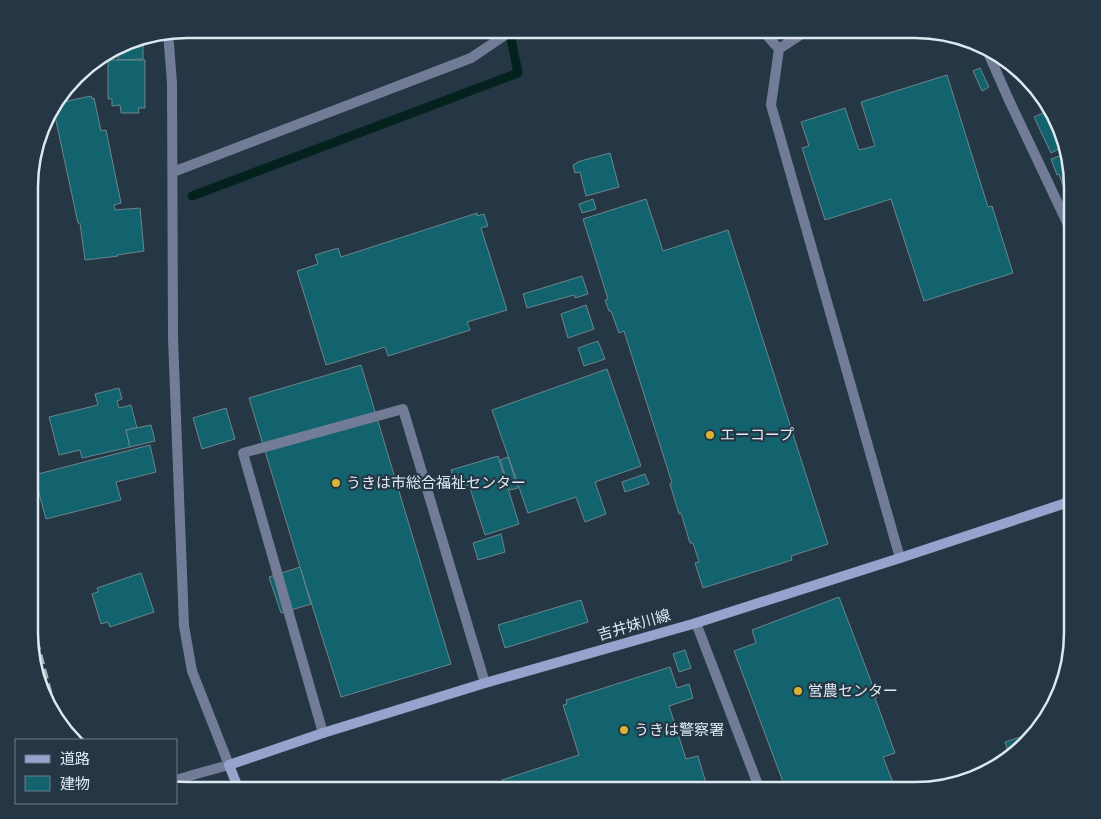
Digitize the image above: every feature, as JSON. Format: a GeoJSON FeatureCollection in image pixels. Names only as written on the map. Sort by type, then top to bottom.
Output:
{"type":"FeatureCollection","features":[{"type":"Feature","properties":{"kind":"main road","name":"吉井妹川線"},"geometry":{"type":"LineString","coordinates":[[229,765],[323,732],[485,683],[696,623],[1063,504]]}},
{"type":"Feature","properties":{"kind":"main road"},"geometry":{"type":"LineString","coordinates":[[229,765],[236,781]]}},
{"type":"Feature","properties":{"kind":"street"},"geometry":{"type":"LineString","coordinates":[[173,172],[471,58],[501,38]]}},
{"type":"Feature","properties":{"kind":"street"},"geometry":{"type":"LineString","coordinates":[[769,38],[779,49]]}},
{"type":"Feature","properties":{"kind":"street"},"geometry":{"type":"LineString","coordinates":[[796,38],[779,49],[771,105],[900,558]]}},
{"type":"Feature","properties":{"kind":"street"},"geometry":{"type":"LineString","coordinates":[[169,39],[172,83],[173,338],[184,626],[192,671],[229,765],[178,779]]}},
{"type":"Feature","properties":{"kind":"street"},"geometry":{"type":"LineString","coordinates":[[991,59],[1063,213]]}},
{"type":"Feature","properties":{"kind":"street"},"geometry":{"type":"LineString","coordinates":[[323,732],[243,453],[403,409],[485,683]]}},
{"type":"Feature","properties":{"kind":"street"},"geometry":{"type":"LineString","coordinates":[[696,623],[757,782]]}},
{"type":"Feature","properties":{"kind":"building"},"geometry":{"type":"Polygon","coordinates":[[[143,44],[143,59],[118,60],[118,54],[143,44]]]}},
{"type":"Feature","properties":{"kind":"building"},"geometry":{"type":"Polygon","coordinates":[[[108,60],[145,60],[145,108],[138,108],[139,113],[121,113],[120,105],[112,106],[112,99],[108,99],[108,60]]]}},
{"type":"Feature","properties":{"kind":"building"},"geometry":{"type":"Polygon","coordinates":[[[980,68],[989,87],[982,91],[973,71],[980,68]]]}},
{"type":"Feature","properties":{"kind":"building"},"geometry":{"type":"Polygon","coordinates":[[[947,75],[988,207],[992,206],[1013,273],[924,301],[891,199],[825,220],[802,148],[809,146],[801,122],[845,108],[859,150],[875,146],[861,102],[947,75]]]}},
{"type":"Feature","properties":{"kind":"building"},"geometry":{"type":"Polygon","coordinates":[[[91,96],[92,99],[94,98],[101,131],[106,130],[121,203],[114,205],[115,210],[140,208],[144,251],[85,260],[80,223],[78,223],[55,116],[65,102],[91,96]]]}},
{"type":"Feature","properties":{"kind":"building"},"geometry":{"type":"Polygon","coordinates":[[[1044,113],[1056,138],[1058,149],[1051,153],[1034,117],[1044,113]]]}},
{"type":"Feature","properties":{"kind":"building"},"geometry":{"type":"Polygon","coordinates":[[[610,153],[619,187],[586,196],[580,172],[575,173],[573,165],[577,162],[610,153]]]}},
{"type":"Feature","properties":{"kind":"building"},"geometry":{"type":"Polygon","coordinates":[[[1060,156],[1063,185],[1059,174],[1057,175],[1051,159],[1060,156]]]}},
{"type":"Feature","properties":{"kind":"building"},"geometry":{"type":"Polygon","coordinates":[[[593,199],[596,209],[582,213],[579,204],[593,199]]]}},
{"type":"Feature","properties":{"kind":"building"},"geometry":{"type":"Polygon","coordinates":[[[646,199],[663,251],[728,230],[828,544],[791,556],[792,560],[703,588],[695,563],[699,562],[693,543],[690,543],[681,513],[679,514],[670,484],[672,483],[624,331],[619,333],[605,300],[608,299],[583,219],[646,199]]]}},
{"type":"Feature","properties":{"kind":"building"},"geometry":{"type":"Polygon","coordinates":[[[477,213],[477,216],[484,214],[488,226],[481,228],[507,310],[467,322],[470,330],[388,356],[385,347],[326,365],[297,271],[318,264],[315,255],[338,248],[341,257],[477,213]]]}},
{"type":"Feature","properties":{"kind":"building"},"geometry":{"type":"Polygon","coordinates":[[[582,276],[588,294],[575,298],[574,295],[527,308],[523,294],[582,276]]]}},
{"type":"Feature","properties":{"kind":"building"},"geometry":{"type":"Polygon","coordinates":[[[586,305],[594,329],[568,338],[561,314],[586,305]]]}},
{"type":"Feature","properties":{"kind":"building"},"geometry":{"type":"Polygon","coordinates":[[[598,341],[605,359],[584,366],[578,348],[598,341]]]}},
{"type":"Feature","properties":{"kind":"building","name":"うきは市総合福祉センター"},"geometry":{"type":"Polygon","coordinates":[[[361,365],[451,664],[341,697],[249,398],[361,365]]]}},
{"type":"Feature","properties":{"kind":"building"},"geometry":{"type":"Polygon","coordinates":[[[607,369],[641,466],[595,482],[606,514],[585,522],[576,497],[528,513],[492,410],[607,369]]]}},
{"type":"Feature","properties":{"kind":"building"},"geometry":{"type":"Polygon","coordinates":[[[119,388],[122,399],[117,401],[119,408],[131,405],[137,428],[126,430],[130,447],[82,458],[80,450],[59,455],[49,417],[98,405],[95,394],[119,388]]]}},
{"type":"Feature","properties":{"kind":"building"},"geometry":{"type":"Polygon","coordinates":[[[226,408],[235,439],[202,449],[193,418],[226,408]]]}},
{"type":"Feature","properties":{"kind":"building"},"geometry":{"type":"Polygon","coordinates":[[[151,425],[155,441],[130,447],[126,430],[151,425]]]}},
{"type":"Feature","properties":{"kind":"building"},"geometry":{"type":"Polygon","coordinates":[[[150,445],[156,472],[116,482],[121,500],[46,519],[38,490],[38,474],[150,445]]]}},
{"type":"Feature","properties":{"kind":"building"},"geometry":{"type":"Polygon","coordinates":[[[498,456],[519,524],[485,535],[469,485],[457,489],[451,470],[498,456]]]}},
{"type":"Feature","properties":{"kind":"building"},"geometry":{"type":"Polygon","coordinates":[[[508,457],[518,488],[510,490],[500,460],[508,457]]]}},
{"type":"Feature","properties":{"kind":"building"},"geometry":{"type":"Polygon","coordinates":[[[645,474],[649,484],[625,492],[622,482],[645,474]]]}},
{"type":"Feature","properties":{"kind":"building"},"geometry":{"type":"Polygon","coordinates":[[[501,534],[505,552],[478,560],[473,543],[501,534]]]}},
{"type":"Feature","properties":{"kind":"building"},"geometry":{"type":"Polygon","coordinates":[[[300,567],[311,604],[281,613],[269,577],[300,567]]]}},
{"type":"Feature","properties":{"kind":"building"},"geometry":{"type":"Polygon","coordinates":[[[141,573],[154,612],[110,627],[108,622],[101,624],[92,594],[98,592],[97,588],[141,573]]]}},
{"type":"Feature","properties":{"kind":"building"},"geometry":{"type":"Polygon","coordinates":[[[839,597],[877,697],[875,698],[895,753],[883,757],[893,782],[783,782],[734,651],[756,643],[752,630],[839,597]]]}},
{"type":"Feature","properties":{"kind":"building"},"geometry":{"type":"Polygon","coordinates":[[[581,600],[588,622],[505,648],[498,625],[581,600]]]}},
{"type":"Feature","properties":{"kind":"building"},"geometry":{"type":"Polygon","coordinates":[[[685,650],[691,668],[679,672],[673,654],[685,650]]]}},
{"type":"Feature","properties":{"kind":"building","name":"うきは警察署"},"geometry":{"type":"Polygon","coordinates":[[[670,667],[677,688],[689,684],[693,698],[669,706],[686,759],[698,756],[706,782],[502,781],[502,780],[579,755],[563,705],[567,704],[566,700],[670,667]]]}},
{"type":"Feature","properties":{"kind":"building"},"geometry":{"type":"Polygon","coordinates":[[[1021,737],[1007,749],[1005,742],[1021,737]]]}},
{"type":"Feature","properties":{"kind":"waterway"},"geometry":{"type":"LineString","coordinates":[[192,196],[518,73],[511,38]]}},
{"type":"Feature","properties":{"kind":"railway"},"geometry":{"type":"LineString","coordinates":[[39,647],[51,693]]}},
{"type":"Feature","properties":{"kind":"place","name":"エーコープ"},"geometry":{"type":"Point","coordinates":[710,435]}},
{"type":"Feature","properties":{"kind":"place","name":"うきは市総合福祉センター"},"geometry":{"type":"Point","coordinates":[336,483]}},
{"type":"Feature","properties":{"kind":"place","name":"営農センター"},"geometry":{"type":"Point","coordinates":[798,691]}},
{"type":"Feature","properties":{"kind":"place","name":"うきは警察署"},"geometry":{"type":"Point","coordinates":[624,730]}}]}
